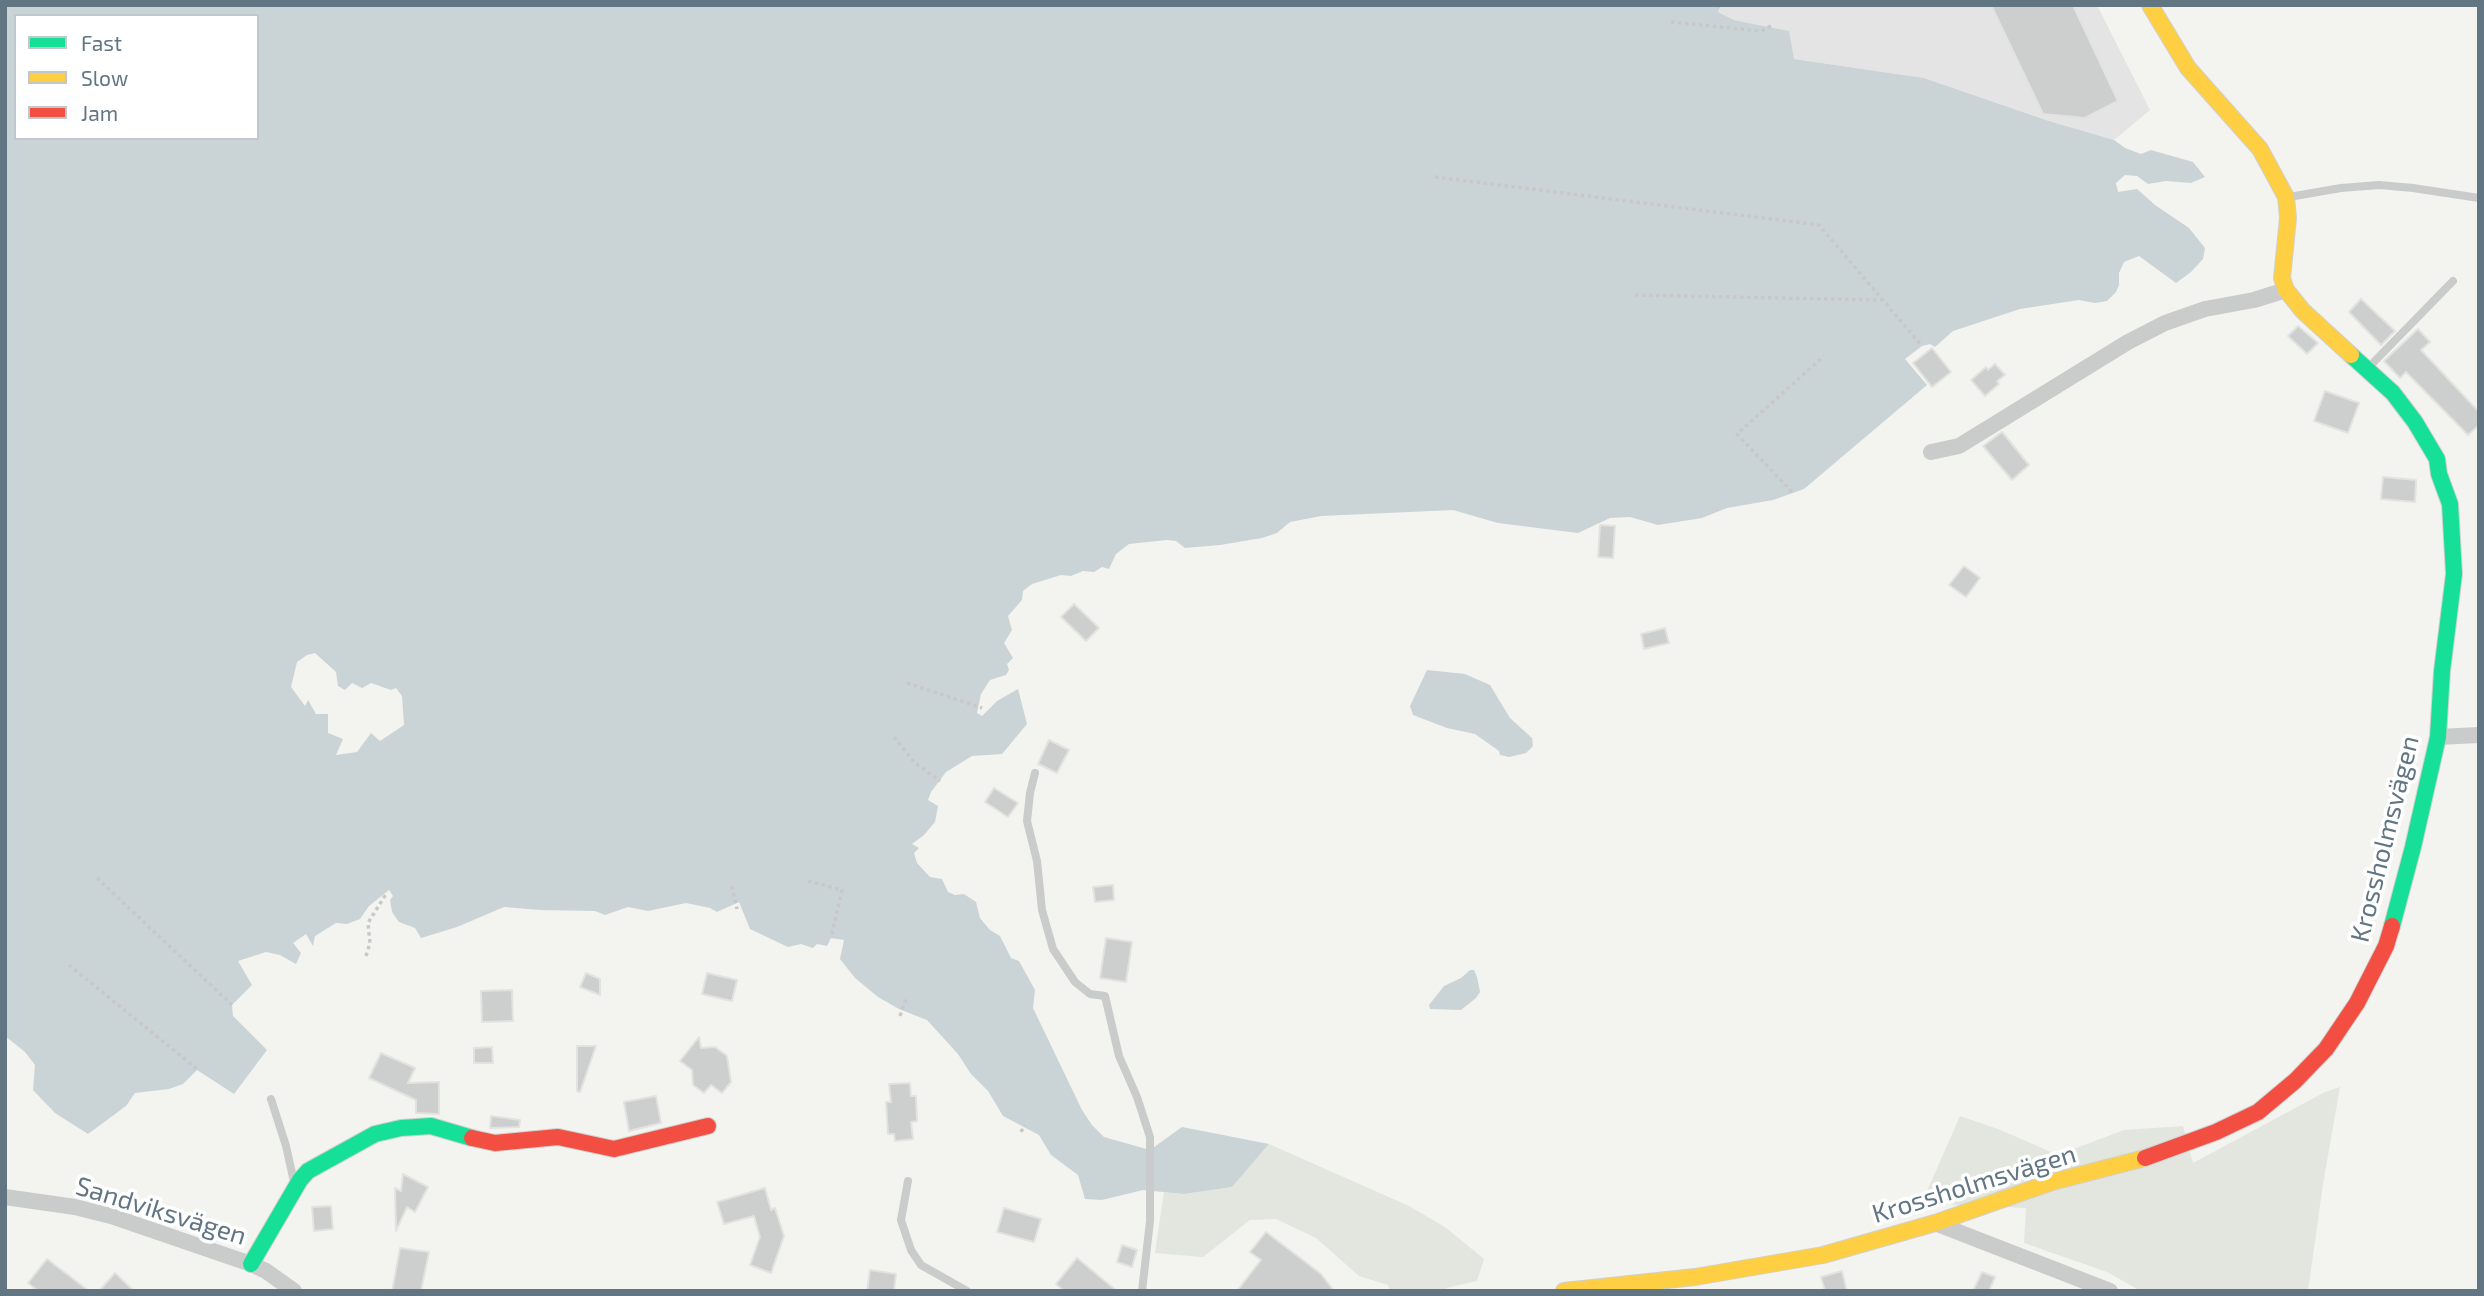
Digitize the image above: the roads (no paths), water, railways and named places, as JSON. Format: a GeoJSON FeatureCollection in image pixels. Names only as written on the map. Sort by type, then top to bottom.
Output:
{"type":"FeatureCollection","features":[{"type":"Feature","properties":{"kind":"street"},"geometry":{"type":"LineString","coordinates":[[1931,452],[1959,446],[2128,342],[2165,323],[2286,290],[2282,278],[2288,218],[2286,197],[2260,149],[2188,68],[2150,5]]}},
{"type":"Feature","properties":{"kind":"street","name":"Krossholmsvägen"},"geometry":{"type":"LineString","coordinates":[[1564,1291],[1695,1277],[1823,1255],[1935,1223],[2052,1182],[2136,1161],[2216,1132],[2259,1112],[2326,1049],[2357,1003],[2386,946],[2413,847],[2438,737],[2442,671],[2454,574],[2451,504],[2437,459],[2393,393],[2303,311],[2286,290]]}},
{"type":"Feature","properties":{"kind":"street"},"geometry":{"type":"LineString","coordinates":[[2438,737],[2479,735]]}},
{"type":"Feature","properties":{"kind":"street"},"geometry":{"type":"LineString","coordinates":[[251,1264],[295,1188],[308,1171],[375,1134],[401,1128],[431,1126],[495,1143],[558,1137],[614,1149],[708,1126]]}},
{"type":"Feature","properties":{"kind":"street","name":"Sandviksvägen"},"geometry":{"type":"LineString","coordinates":[[5,1197],[75,1207],[111,1216],[251,1264],[294,1291]]}},
{"type":"Feature","properties":{"kind":"street"},"geometry":{"type":"LineString","coordinates":[[1935,1223],[2110,1291]]}},
{"type":"Feature","properties":{"kind":"lane"},"geometry":{"type":"LineString","coordinates":[[2286,197],[2379,185],[2479,198]]}},
{"type":"Feature","properties":{"kind":"lane"},"geometry":{"type":"LineString","coordinates":[[2368,368],[2453,281]]}},
{"type":"Feature","properties":{"kind":"lane"},"geometry":{"type":"LineString","coordinates":[[1035,773],[1027,821],[1037,861],[1042,910],[1053,949],[1075,982],[1090,995],[1105,996],[1119,1056],[1138,1097],[1150,1137],[1150,1221],[1142,1291]]}},
{"type":"Feature","properties":{"kind":"lane"},"geometry":{"type":"LineString","coordinates":[[271,1099],[286,1146],[295,1188]]}},
{"type":"Feature","properties":{"kind":"lane"},"geometry":{"type":"LineString","coordinates":[[908,1181],[901,1220],[911,1250],[921,1265],[967,1291]]}}]}
